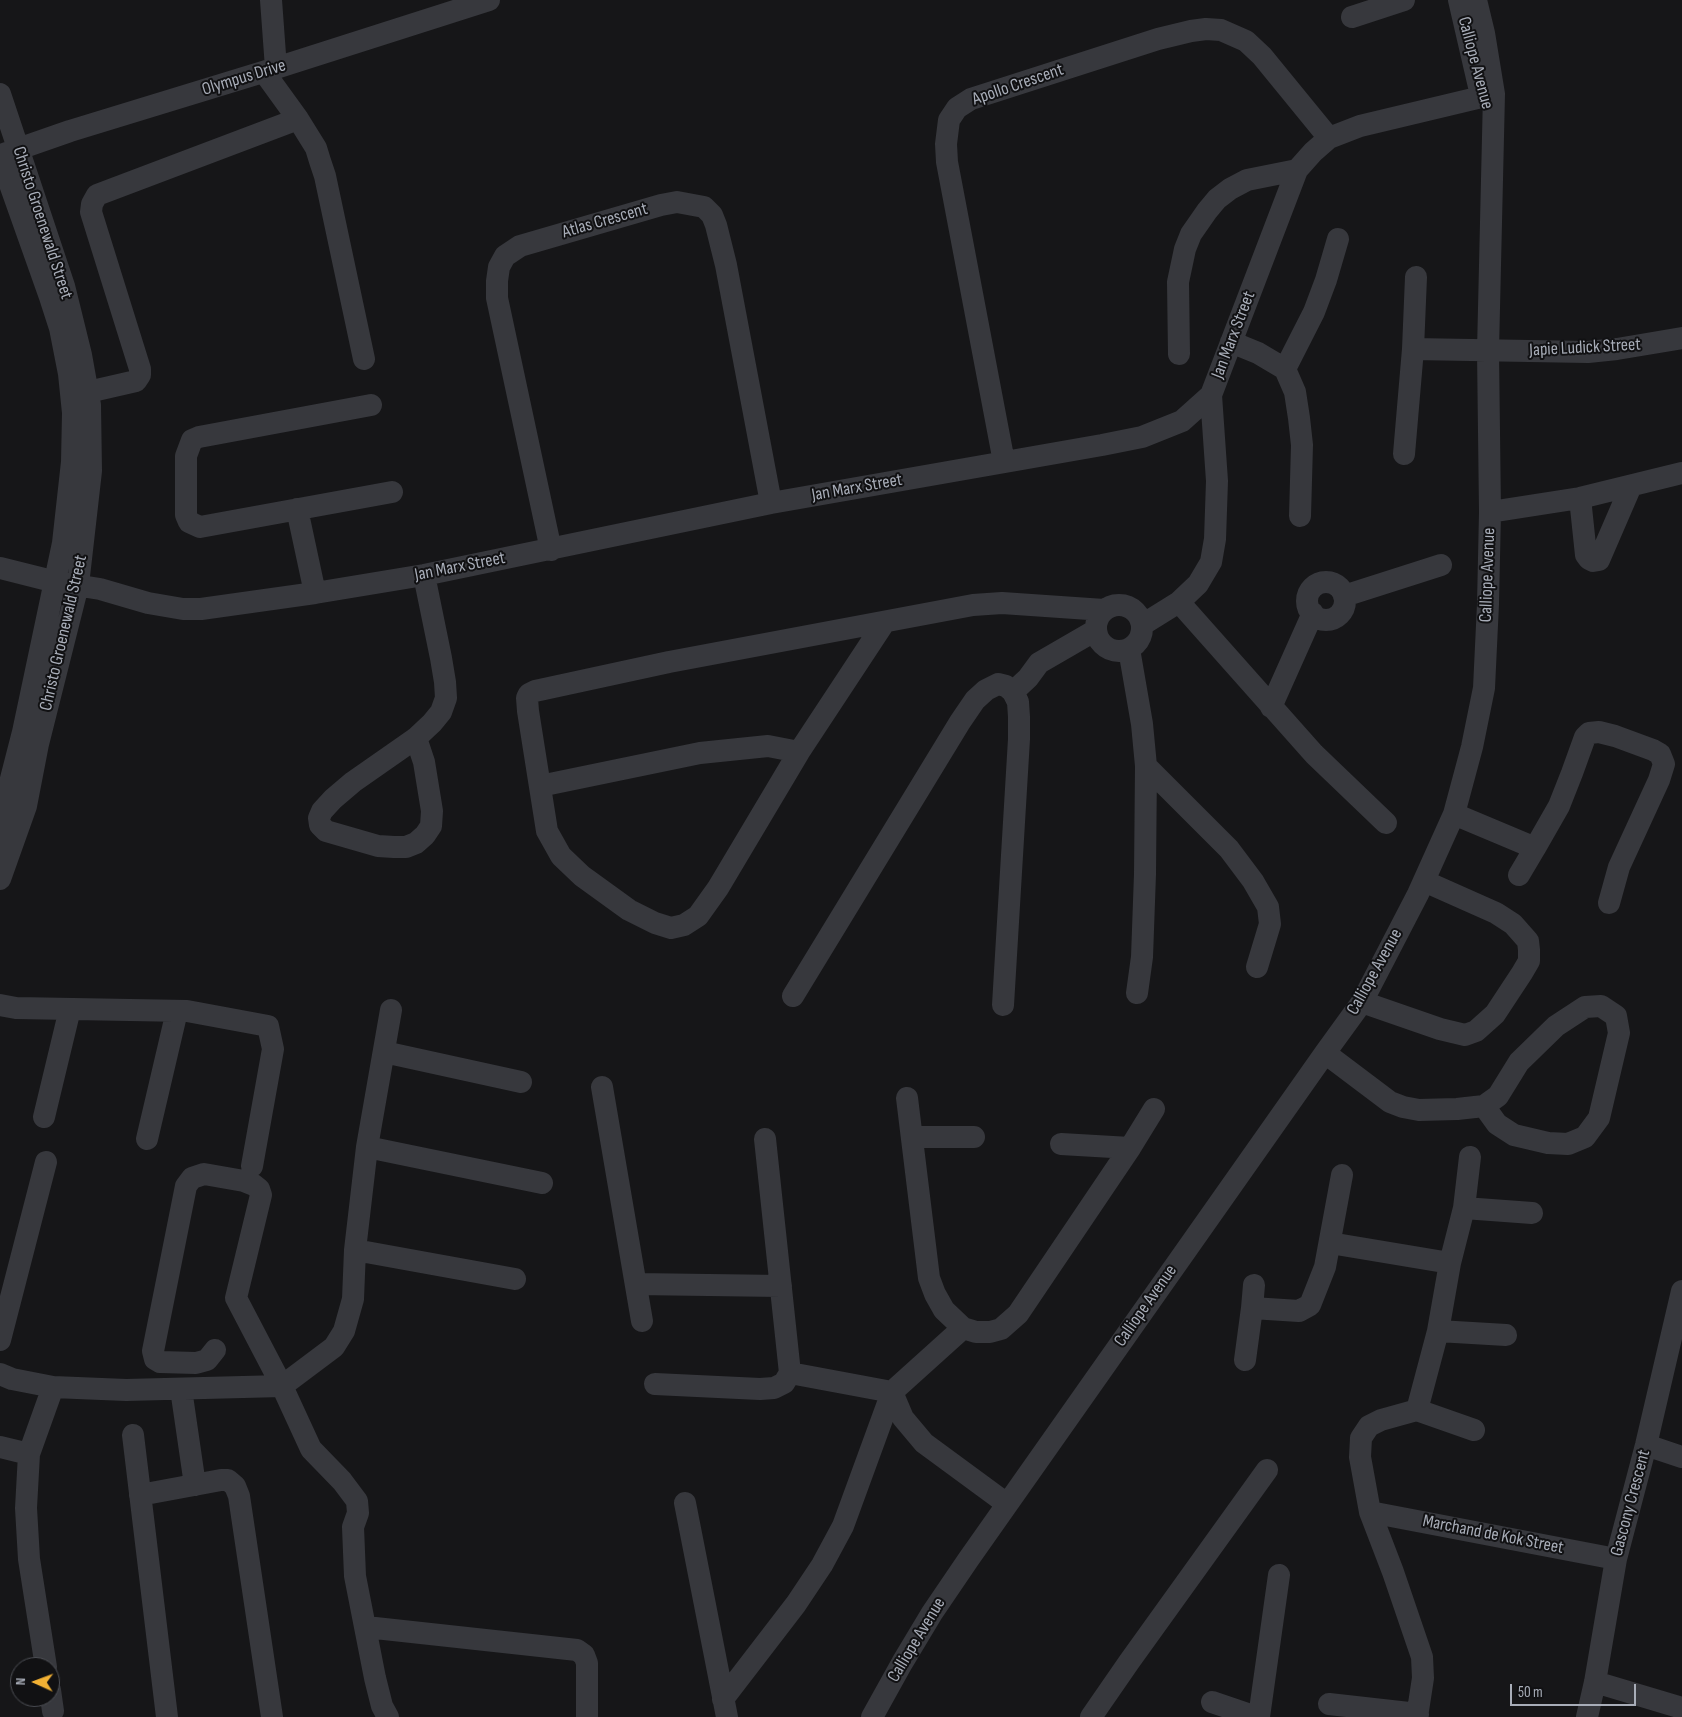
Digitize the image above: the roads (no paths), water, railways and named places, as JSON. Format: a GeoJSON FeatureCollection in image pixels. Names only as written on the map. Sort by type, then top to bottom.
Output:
{"type":"FeatureCollection","features":[{"type":"Feature","properties":{"kind":"street"},"geometry":{"type":"LineString","coordinates":[[271,0],[270,70],[316,148],[325,176],[364,359]]}},
{"type":"Feature","properties":{"kind":"street","name":"Olympus Drive"},"geometry":{"type":"LineString","coordinates":[[6,153],[70,131],[489,0]]}},
{"type":"Feature","properties":{"kind":"street"},"geometry":{"type":"LineString","coordinates":[[1352,17],[1404,0]]}},
{"type":"Feature","properties":{"kind":"street","name":"Calliope Avenue"},"geometry":{"type":"LineString","coordinates":[[1459,0],[1488,96]]}},
{"type":"Feature","properties":{"kind":"street","name":"Calliope Avenue"},"geometry":{"type":"LineString","coordinates":[[872,1717],[932,1613],[1324,1053],[1362,1002],[1424,881],[1454,814],[1472,747],[1484,688],[1488,604],[1490,512],[1488,351],[1493,125],[1488,96],[1484,33],[1476,0]]}},
{"type":"Feature","properties":{"kind":"street","name":"Apollo Crescent"},"geometry":{"type":"LineString","coordinates":[[1004,462],[949,182],[946,144],[950,120],[957,108],[971,99],[1158,39],[1191,30],[1221,30],[1246,41],[1262,56],[1329,138]]}},
{"type":"Feature","properties":{"kind":"street","name":"Christo Groenewald Street"},"geometry":{"type":"LineString","coordinates":[[0,94],[6,153],[60,328],[69,374],[73,414],[72,462],[64,543],[23,732],[5,802],[0,842]]}},
{"type":"Feature","properties":{"kind":"street","name":"Jan Marx Street"},"geometry":{"type":"LineString","coordinates":[[0,568],[56,582],[100,589],[148,603],[201,609],[424,575],[771,503],[1142,437],[1182,421],[1211,394],[1297,170],[1313,152],[1329,138],[1360,126],[1488,96]]}},
{"type":"Feature","properties":{"kind":"street"},"geometry":{"type":"LineString","coordinates":[[88,392],[136,381],[140,375],[140,369],[91,212],[92,204],[97,195],[298,119]]}},
{"type":"Feature","properties":{"kind":"street","name":"Christo Groenewald Street"},"geometry":{"type":"LineString","coordinates":[[0,880],[26,806],[38,744],[78,585],[91,471],[90,405],[81,355],[64,286],[6,153]]}},
{"type":"Feature","properties":{"kind":"street"},"geometry":{"type":"LineString","coordinates":[[1179,354],[1178,282],[1180,266],[1191,234],[1207,210],[1230,189],[1247,180],[1297,170]]}},
{"type":"Feature","properties":{"kind":"street","name":"Atlas Crescent"},"geometry":{"type":"LineString","coordinates":[[551,550],[497,298],[496,280],[499,267],[505,256],[520,246],[661,205],[677,202],[704,207],[712,215],[716,225],[728,274],[771,503]]}},
{"type":"Feature","properties":{"kind":"street"},"geometry":{"type":"LineString","coordinates":[[1285,369],[1314,312],[1338,240]]}},
{"type":"Feature","properties":{"kind":"street"},"geometry":{"type":"LineString","coordinates":[[1404,454],[1416,277]]}},
{"type":"Feature","properties":{"kind":"street","name":"Japie Ludick Street"},"geometry":{"type":"LineString","coordinates":[[1412,349],[1588,352],[1682,338]]}},
{"type":"Feature","properties":{"kind":"street"},"geometry":{"type":"LineString","coordinates":[[1231,342],[1258,353],[1285,369],[1294,392],[1300,418],[1302,445],[1300,516]]}},
{"type":"Feature","properties":{"kind":"street"},"geometry":{"type":"LineString","coordinates":[[1142,625],[1179,602],[1198,584],[1211,562],[1217,481],[1211,394]]}},
{"type":"Feature","properties":{"kind":"street"},"geometry":{"type":"LineString","coordinates":[[371,405],[198,437],[192,440],[186,456],[186,515],[189,522],[194,526],[200,527],[392,492]]}},
{"type":"Feature","properties":{"kind":"street"},"geometry":{"type":"LineString","coordinates":[[1490,512],[1580,498],[1682,473]]}},
{"type":"Feature","properties":{"kind":"street"},"geometry":{"type":"LineString","coordinates":[[1580,498],[1586,555],[1588,559],[1598,560],[1631,486]]}},
{"type":"Feature","properties":{"kind":"street"},"geometry":{"type":"LineString","coordinates":[[297,509],[315,593]]}},
{"type":"Feature","properties":{"kind":"street"},"geometry":{"type":"LineString","coordinates":[[1271,707],[1313,613],[1308,602],[1311,590],[1320,583],[1333,583],[1342,590],[1344,596],[1441,565]]}},
{"type":"Feature","properties":{"kind":"street"},"geometry":{"type":"LineString","coordinates":[[416,738],[424,762],[432,811],[431,826],[425,835],[416,843],[394,847],[378,846],[326,832],[320,825],[319,818],[332,799],[416,738],[441,712],[446,698],[441,658],[424,575]]}},
{"type":"Feature","properties":{"kind":"street"},"geometry":{"type":"LineString","coordinates":[[793,996],[975,700],[986,690],[998,684],[1006,686],[1021,685],[1042,674],[1105,622],[1125,606],[1136,613],[1142,625],[1139,639],[1129,649],[1115,650],[1108,648],[1105,622],[1096,597],[1067,592],[1035,594],[1002,602],[973,605],[669,662],[535,691],[529,694],[527,702],[547,831],[561,856],[582,876],[629,910],[655,924],[671,928],[684,926],[698,916],[718,888],[799,752],[884,623]]}},
{"type":"Feature","properties":{"kind":"street"},"geometry":{"type":"LineString","coordinates":[[1179,602],[1314,754],[1386,823]]}},
{"type":"Feature","properties":{"kind":"street"},"geometry":{"type":"LineString","coordinates":[[1129,649],[1142,724],[1146,766],[1142,957],[1137,993]]}},
{"type":"Feature","properties":{"kind":"street"},"geometry":{"type":"LineString","coordinates":[[1003,1005],[1019,739],[1018,702],[1021,685]]}},
{"type":"Feature","properties":{"kind":"street"},"geometry":{"type":"LineString","coordinates":[[1519,875],[1559,806],[1584,736],[1589,733],[1599,732],[1615,736],[1653,750],[1660,754],[1664,764],[1641,821],[1618,867],[1609,903]]}},
{"type":"Feature","properties":{"kind":"street"},"geometry":{"type":"LineString","coordinates":[[540,786],[708,752],[768,746],[799,752]]}},
{"type":"Feature","properties":{"kind":"street"},"geometry":{"type":"LineString","coordinates":[[1146,766],[1229,848],[1253,881],[1268,907],[1270,924],[1257,967]]}},
{"type":"Feature","properties":{"kind":"street"},"geometry":{"type":"LineString","coordinates":[[1454,814],[1534,848]]}},
{"type":"Feature","properties":{"kind":"street"},"geometry":{"type":"LineString","coordinates":[[1362,1002],[1440,1029],[1465,1035],[1476,1031],[1495,1014],[1529,961],[1528,941],[1513,924],[1496,913],[1424,881]]}},
{"type":"Feature","properties":{"kind":"street"},"geometry":{"type":"LineString","coordinates":[[0,1005],[16,1008],[177,1011],[268,1026],[273,1049],[252,1166]]}},
{"type":"Feature","properties":{"kind":"street"},"geometry":{"type":"LineString","coordinates":[[1324,1053],[1390,1102],[1402,1107],[1419,1110],[1484,1106],[1498,1096],[1519,1062],[1556,1026],[1585,1006],[1601,1006],[1616,1016],[1620,1032],[1599,1118],[1585,1137],[1568,1144],[1548,1143],[1514,1135],[1497,1124],[1484,1106]]}},
{"type":"Feature","properties":{"kind":"street"},"geometry":{"type":"LineString","coordinates":[[44,1117],[70,1009]]}},
{"type":"Feature","properties":{"kind":"street"},"geometry":{"type":"LineString","coordinates":[[0,1374],[12,1379],[53,1388],[126,1390],[282,1386],[334,1347],[344,1331],[352,1299],[355,1250],[367,1147],[391,1010]]}},
{"type":"Feature","properties":{"kind":"street"},"geometry":{"type":"LineString","coordinates":[[148,1140],[177,1011]]}},
{"type":"Feature","properties":{"kind":"street"},"geometry":{"type":"LineString","coordinates":[[384,1052],[520,1082]]}},
{"type":"Feature","properties":{"kind":"street"},"geometry":{"type":"LineString","coordinates":[[602,1087],[642,1321]]}},
{"type":"Feature","properties":{"kind":"street"},"geometry":{"type":"LineString","coordinates":[[907,1098],[929,1278],[944,1310],[963,1328],[976,1332],[990,1332],[1001,1329],[1018,1314],[1130,1148],[1154,1109]]}},
{"type":"Feature","properties":{"kind":"street"},"geometry":{"type":"LineString","coordinates":[[913,1137],[974,1137]]}},
{"type":"Feature","properties":{"kind":"street"},"geometry":{"type":"LineString","coordinates":[[655,1384],[774,1388],[784,1383],[790,1374],[765,1139]]}},
{"type":"Feature","properties":{"kind":"street"},"geometry":{"type":"LineString","coordinates":[[1061,1144],[1130,1148]]}},
{"type":"Feature","properties":{"kind":"street"},"geometry":{"type":"LineString","coordinates":[[367,1147],[542,1183]]}},
{"type":"Feature","properties":{"kind":"street"},"geometry":{"type":"LineString","coordinates":[[1417,1410],[1438,1331],[1450,1264],[1464,1208],[1470,1157]]}},
{"type":"Feature","properties":{"kind":"street"},"geometry":{"type":"LineString","coordinates":[[0,1340],[46,1162]]}},
{"type":"Feature","properties":{"kind":"street"},"geometry":{"type":"LineString","coordinates":[[215,1350],[207,1360],[196,1363],[160,1362],[155,1359],[153,1351],[186,1186],[192,1178],[204,1174],[244,1181],[260,1188],[261,1195],[236,1298],[282,1386],[311,1449],[342,1481],[357,1501],[358,1513],[353,1527],[352,1546],[355,1576],[382,1706],[388,1717]]}},
{"type":"Feature","properties":{"kind":"street"},"geometry":{"type":"LineString","coordinates":[[1252,1308],[1299,1312],[1310,1305],[1321,1281],[1342,1175]]}},
{"type":"Feature","properties":{"kind":"street"},"geometry":{"type":"LineString","coordinates":[[1464,1208],[1532,1213]]}},
{"type":"Feature","properties":{"kind":"street"},"geometry":{"type":"LineString","coordinates":[[1330,1243],[1450,1264]]}},
{"type":"Feature","properties":{"kind":"street"},"geometry":{"type":"LineString","coordinates":[[355,1250],[515,1279]]}},
{"type":"Feature","properties":{"kind":"street"},"geometry":{"type":"LineString","coordinates":[[636,1284],[781,1286]]}},
{"type":"Feature","properties":{"kind":"street"},"geometry":{"type":"LineString","coordinates":[[1244,1360],[1254,1285]]}},
{"type":"Feature","properties":{"kind":"street","name":"Gascony Crescent"},"geometry":{"type":"LineString","coordinates":[[1587,1717],[1595,1682],[1616,1559],[1646,1445],[1682,1290]]}},
{"type":"Feature","properties":{"kind":"street"},"geometry":{"type":"LineString","coordinates":[[725,1708],[796,1604],[843,1526],[892,1392],[963,1328]]}},
{"type":"Feature","properties":{"kind":"street"},"geometry":{"type":"LineString","coordinates":[[1438,1331],[1506,1335]]}},
{"type":"Feature","properties":{"kind":"street"},"geometry":{"type":"LineString","coordinates":[[790,1374],[892,1392]]}},
{"type":"Feature","properties":{"kind":"street"},"geometry":{"type":"LineString","coordinates":[[44,1657],[28,1559],[26,1508],[29,1454],[53,1388]]}},
{"type":"Feature","properties":{"kind":"street"},"geometry":{"type":"LineString","coordinates":[[181,1389],[196,1485]]}},
{"type":"Feature","properties":{"kind":"street"},"geometry":{"type":"LineString","coordinates":[[892,1392],[903,1418],[924,1443],[1007,1504]]}},
{"type":"Feature","properties":{"kind":"street"},"geometry":{"type":"LineString","coordinates":[[1330,1704],[1418,1716],[1423,1678],[1422,1657],[1370,1512],[1360,1457],[1361,1438],[1369,1426],[1381,1420],[1417,1410],[1474,1430]]}},
{"type":"Feature","properties":{"kind":"street"},"geometry":{"type":"LineString","coordinates":[[133,1436],[167,1717]]}},
{"type":"Feature","properties":{"kind":"street"},"geometry":{"type":"LineString","coordinates":[[1646,1445],[1682,1457]]}},
{"type":"Feature","properties":{"kind":"street"},"geometry":{"type":"LineString","coordinates":[[0,1447],[29,1454]]}},
{"type":"Feature","properties":{"kind":"street"},"geometry":{"type":"LineString","coordinates":[[1091,1717],[1268,1470]]}},
{"type":"Feature","properties":{"kind":"street"},"geometry":{"type":"LineString","coordinates":[[140,1495],[221,1480],[228,1480],[234,1486],[239,1496],[272,1717]]}},
{"type":"Feature","properties":{"kind":"street"},"geometry":{"type":"LineString","coordinates":[[685,1503],[725,1708]]}},
{"type":"Feature","properties":{"kind":"street","name":"Marchand de Kok Street"},"geometry":{"type":"LineString","coordinates":[[1370,1512],[1616,1559]]}},
{"type":"Feature","properties":{"kind":"street"},"geometry":{"type":"LineString","coordinates":[[1212,1702],[1258,1717],[1279,1575]]}},
{"type":"Feature","properties":{"kind":"street"},"geometry":{"type":"LineString","coordinates":[[366,1627],[577,1650],[584,1655],[587,1663],[587,1717]]}},
{"type":"Feature","properties":{"kind":"street"},"geometry":{"type":"LineString","coordinates":[[1595,1682],[1682,1708]]}}]}
